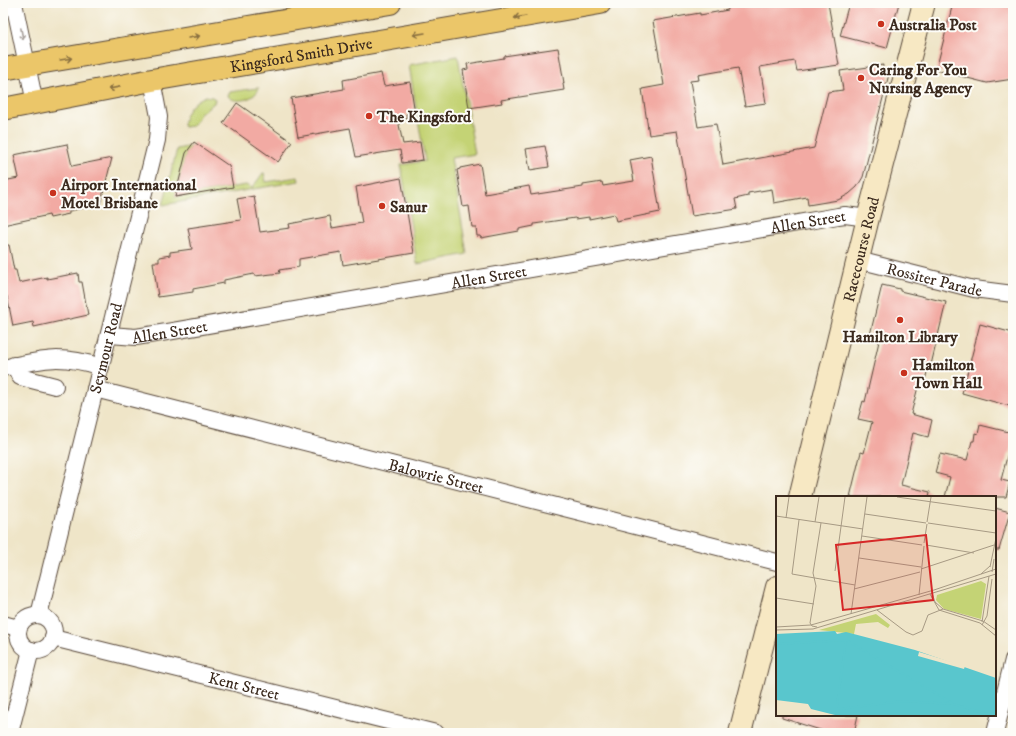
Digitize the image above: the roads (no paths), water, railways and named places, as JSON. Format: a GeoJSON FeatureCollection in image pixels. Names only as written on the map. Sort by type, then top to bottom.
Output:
{"type":"FeatureCollection","features":[{"type":"Feature","properties":{"kind":"highway"},"geometry":{"type":"LineString","coordinates":[[3,70],[390,3]]}},
{"type":"Feature","properties":{"kind":"highway","name":"Kingsford Smith Drive"},"geometry":{"type":"LineString","coordinates":[[3,107],[35,103],[152,80],[600,3]]}},
{"type":"Feature","properties":{"kind":"street"},"geometry":{"type":"LineString","coordinates":[[14,3],[35,103]]}},
{"type":"Feature","properties":{"kind":"street","name":"Racecourse Road"},"geometry":{"type":"LineString","coordinates":[[800,496],[868,218],[924,3]]}},
{"type":"Feature","properties":{"kind":"street","name":"Seymour Road"},"geometry":{"type":"LineString","coordinates":[[39,615],[95,389],[110,335],[157,140],[159,117],[152,80]]}},
{"type":"Feature","properties":{"kind":"street","name":"Allen Street"},"geometry":{"type":"LineString","coordinates":[[110,335],[136,337],[167,332],[838,216],[868,218]]}},
{"type":"Feature","properties":{"kind":"street","name":"Rossiter Parade"},"geometry":{"type":"LineString","coordinates":[[858,260],[974,290],[1013,294]]}},
{"type":"Feature","properties":{"kind":"street"},"geometry":{"type":"LineString","coordinates":[[9,367],[43,360],[64,359],[80,361],[101,367]]}},
{"type":"Feature","properties":{"kind":"street"},"geometry":{"type":"LineString","coordinates":[[9,367],[20,377],[55,386]]}},
{"type":"Feature","properties":{"kind":"street","name":"Balowrie Street"},"geometry":{"type":"LineString","coordinates":[[95,389],[776,562]]}},
{"type":"Feature","properties":{"kind":"street"},"geometry":{"type":"LineString","coordinates":[[740,733],[776,591]]}},
{"type":"Feature","properties":{"kind":"street"},"geometry":{"type":"LineString","coordinates":[[34,615],[39,615],[45,617],[49,621],[52,626],[53,638],[42,649],[31,650],[22,644],[11,626],[34,615]]}},
{"type":"Feature","properties":{"kind":"street","name":"Kent Street"},"geometry":{"type":"LineString","coordinates":[[53,638],[436,733]]}},
{"type":"Feature","properties":{"kind":"street"},"geometry":{"type":"LineString","coordinates":[[10,733],[31,650]]}},
{"type":"Feature","properties":{"kind":"street"},"geometry":{"type":"LineString","coordinates":[[995,733],[1013,660]]}},
{"type":"Feature","properties":{"kind":"place","name":"Australia Post"},"geometry":{"type":"Point","coordinates":[881,24]}},
{"type":"Feature","properties":{"kind":"place","name":"Caring For You Nursing Agency"},"geometry":{"type":"Point","coordinates":[861,78]}},
{"type":"Feature","properties":{"kind":"place","name":"The Kingsford"},"geometry":{"type":"Point","coordinates":[369,116]}},
{"type":"Feature","properties":{"kind":"place","name":"Airport International Motel Brisbane"},"geometry":{"type":"Point","coordinates":[53,193]}},
{"type":"Feature","properties":{"kind":"place","name":"Sanur"},"geometry":{"type":"Point","coordinates":[382,206]}},
{"type":"Feature","properties":{"kind":"place","name":"Hamilton Library"},"geometry":{"type":"Point","coordinates":[900,320]}},
{"type":"Feature","properties":{"kind":"place","name":"Hamilton Town Hall"},"geometry":{"type":"Point","coordinates":[904,373]}}]}
